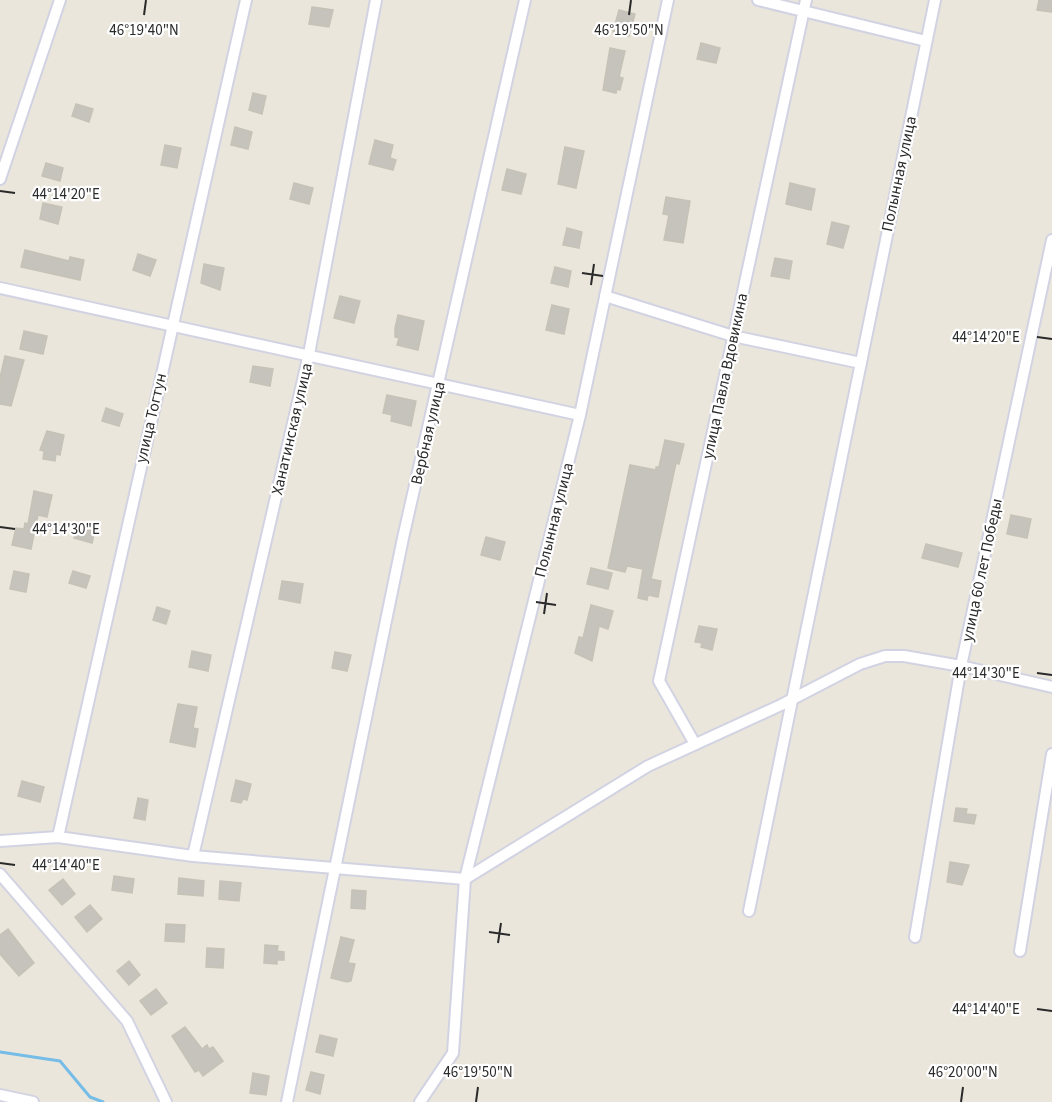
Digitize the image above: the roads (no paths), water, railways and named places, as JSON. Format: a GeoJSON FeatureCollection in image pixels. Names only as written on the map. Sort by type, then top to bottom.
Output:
{"type":"FeatureCollection","features":[{"type":"Feature","properties":{"kind":"street"},"geometry":{"type":"LineString","coordinates":[[0,179],[60,0]]}},
{"type":"Feature","properties":{"kind":"street","name":"улица Тогтун"},"geometry":{"type":"LineString","coordinates":[[58,837],[246,0]]}},
{"type":"Feature","properties":{"kind":"street","name":"Ханатинская улица"},"geometry":{"type":"LineString","coordinates":[[193,856],[309,354],[376,0]]}},
{"type":"Feature","properties":{"kind":"street","name":"Вербная улица"},"geometry":{"type":"LineString","coordinates":[[287,1102],[403,538],[440,384],[525,0]]}},
{"type":"Feature","properties":{"kind":"street","name":"Полынная улица"},"geometry":{"type":"LineString","coordinates":[[420,1102],[453,1053],[465,879],[580,415],[668,0]]}},
{"type":"Feature","properties":{"kind":"street"},"geometry":{"type":"LineString","coordinates":[[758,0],[805,6],[926,41]]}},
{"type":"Feature","properties":{"kind":"street","name":"Полынная улица"},"geometry":{"type":"LineString","coordinates":[[749,911],[935,0]]}},
{"type":"Feature","properties":{"kind":"street","name":"улица Павла Вдовикина"},"geometry":{"type":"LineString","coordinates":[[695,744],[659,681],[805,6]]}},
{"type":"Feature","properties":{"kind":"street","name":"улица 60 лет Победы"},"geometry":{"type":"LineString","coordinates":[[915,937],[961,666],[1052,240]]}},
{"type":"Feature","properties":{"kind":"street"},"geometry":{"type":"LineString","coordinates":[[0,288],[580,415]]}},
{"type":"Feature","properties":{"kind":"street"},"geometry":{"type":"LineString","coordinates":[[605,296],[733,336],[861,363]]}},
{"type":"Feature","properties":{"kind":"street"},"geometry":{"type":"LineString","coordinates":[[0,841],[58,837],[193,856],[465,879],[648,766],[792,699],[860,664],[885,656],[904,656],[961,666],[1052,687]]}},
{"type":"Feature","properties":{"kind":"street"},"geometry":{"type":"LineString","coordinates":[[1020,951],[1052,754]]}},
{"type":"Feature","properties":{"kind":"street"},"geometry":{"type":"LineString","coordinates":[[0,874],[127,1021],[162,1101]]}},
{"type":"Feature","properties":{"kind":"street"},"geometry":{"type":"LineString","coordinates":[[0,1095],[33,1102]]}},
{"type":"Feature","properties":{"kind":"waterway"},"geometry":{"type":"LineString","coordinates":[[0,1052],[60,1061],[90,1097],[103,1102]]}}]}
